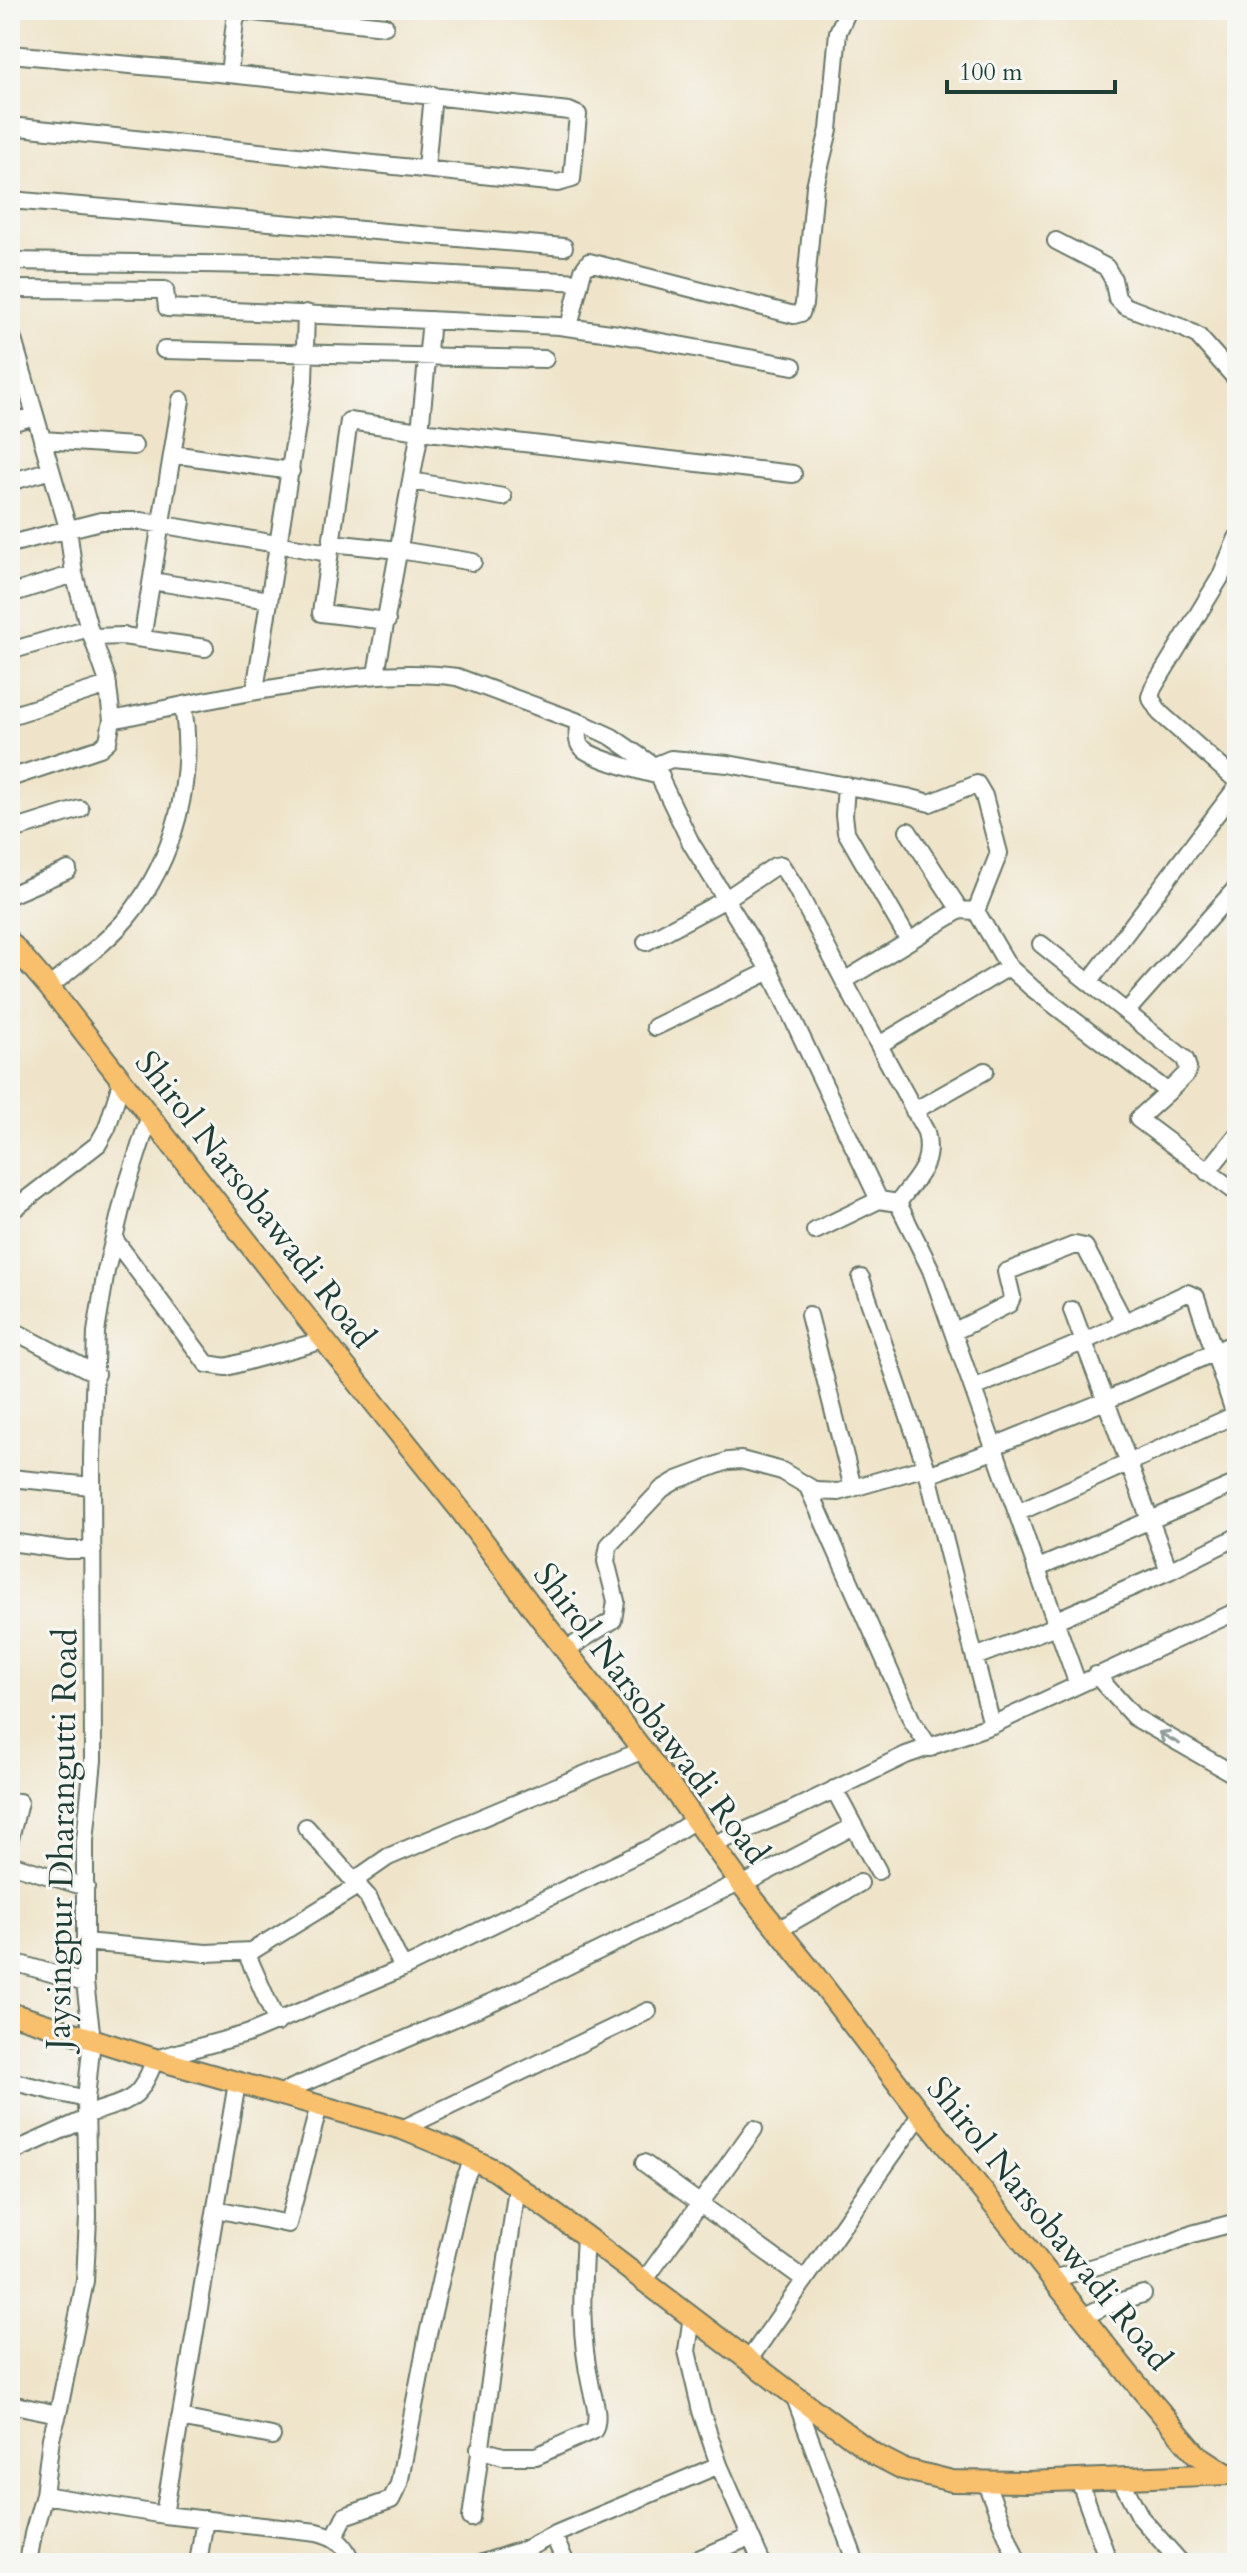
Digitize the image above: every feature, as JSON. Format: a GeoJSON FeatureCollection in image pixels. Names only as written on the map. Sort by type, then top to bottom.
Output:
{"type":"FeatureCollection","features":[{"type":"Feature","properties":{"kind":"main road","name":"Shirol Narsobawadi Road"},"geometry":{"type":"LineString","coordinates":[[10,942],[49,987],[461,1511],[643,1750],[740,1884],[921,2114],[1195,2453],[1232,2474]]}},
{"type":"Feature","properties":{"kind":"main road","name":"Shirol Narsobawadi Road"},"geometry":{"type":"LineString","coordinates":[[10,2013],[155,2059],[402,2129],[496,2171],[874,2454],[903,2469],[952,2481],[1232,2474]]}},
{"type":"Feature","properties":{"kind":"street"},"geometry":{"type":"LineString","coordinates":[[569,327],[586,265],[593,262],[794,315],[801,313],[815,186],[831,117],[838,32],[848,10]]}},
{"type":"Feature","properties":{"kind":"street"},"geometry":{"type":"LineString","coordinates":[[229,74],[235,21],[244,11],[385,26]]}},
{"type":"Feature","properties":{"kind":"street"},"geometry":{"type":"LineString","coordinates":[[10,54],[433,95],[569,111],[578,115],[572,179],[566,182],[10,126]]}},
{"type":"Feature","properties":{"kind":"street"},"geometry":{"type":"LineString","coordinates":[[426,168],[433,95]]}},
{"type":"Feature","properties":{"kind":"street"},"geometry":{"type":"LineString","coordinates":[[10,200],[564,247]]}},
{"type":"Feature","properties":{"kind":"street"},"geometry":{"type":"LineString","coordinates":[[1056,241],[1106,267],[1113,279],[1117,298],[1125,306],[1198,336],[1237,380]]}},
{"type":"Feature","properties":{"kind":"street"},"geometry":{"type":"LineString","coordinates":[[10,261],[272,265],[580,282]]}},
{"type":"Feature","properties":{"kind":"street"},"geometry":{"type":"LineString","coordinates":[[10,289],[165,290],[167,308],[569,327],[793,366]]}},
{"type":"Feature","properties":{"kind":"street"},"geometry":{"type":"LineString","coordinates":[[255,690],[304,381],[306,313]]}},
{"type":"Feature","properties":{"kind":"street"},"geometry":{"type":"LineString","coordinates":[[376,674],[420,431],[431,320]]}},
{"type":"Feature","properties":{"kind":"street"},"geometry":{"type":"LineString","coordinates":[[10,329],[15,362],[35,416],[68,528],[74,574],[108,685],[112,720],[108,741],[100,748],[10,778]]}},
{"type":"Feature","properties":{"kind":"street"},"geometry":{"type":"LineString","coordinates":[[164,350],[545,359]]}},
{"type":"Feature","properties":{"kind":"street"},"geometry":{"type":"LineString","coordinates":[[142,639],[181,400]]}},
{"type":"Feature","properties":{"kind":"street"},"geometry":{"type":"LineString","coordinates":[[10,423],[35,416]]}},
{"type":"Feature","properties":{"kind":"street"},"geometry":{"type":"LineString","coordinates":[[387,621],[321,613],[349,421],[793,474]]}},
{"type":"Feature","properties":{"kind":"street"},"geometry":{"type":"LineString","coordinates":[[42,440],[134,446]]}},
{"type":"Feature","properties":{"kind":"street"},"geometry":{"type":"LineString","coordinates":[[172,454],[291,471]]}},
{"type":"Feature","properties":{"kind":"street"},"geometry":{"type":"LineString","coordinates":[[10,482],[51,470]]}},
{"type":"Feature","properties":{"kind":"street"},"geometry":{"type":"LineString","coordinates":[[411,481],[503,497]]}},
{"type":"Feature","properties":{"kind":"street"},"geometry":{"type":"LineString","coordinates":[[10,544],[101,521],[141,521],[278,544],[399,550],[473,562]]}},
{"type":"Feature","properties":{"kind":"street"},"geometry":{"type":"LineString","coordinates":[[1237,538],[1220,578],[1150,697],[1160,713],[1237,781]]}},
{"type":"Feature","properties":{"kind":"street"},"geometry":{"type":"LineString","coordinates":[[10,594],[74,574]]}},
{"type":"Feature","properties":{"kind":"street"},"geometry":{"type":"LineString","coordinates":[[152,581],[269,600]]}},
{"type":"Feature","properties":{"kind":"street"},"geometry":{"type":"LineString","coordinates":[[10,651],[92,633],[205,648]]}},
{"type":"Feature","properties":{"kind":"street"},"geometry":{"type":"LineString","coordinates":[[112,720],[255,690],[404,672],[457,677],[612,737],[658,771],[691,843],[770,971],[879,1200]]}},
{"type":"Feature","properties":{"kind":"street"},"geometry":{"type":"LineString","coordinates":[[10,716],[108,685]]}},
{"type":"Feature","properties":{"kind":"street"},"geometry":{"type":"LineString","coordinates":[[49,987],[125,920],[156,878],[175,832],[182,794],[188,738],[183,705]]}},
{"type":"Feature","properties":{"kind":"street"},"geometry":{"type":"LineString","coordinates":[[578,722],[579,742],[585,750],[637,771],[658,771],[671,759],[714,763],[846,785],[930,803],[977,784],[984,796],[999,853],[968,910],[909,941],[844,981]]}},
{"type":"Feature","properties":{"kind":"street"},"geometry":{"type":"LineString","coordinates":[[846,785],[846,832],[909,941]]}},
{"type":"Feature","properties":{"kind":"street"},"geometry":{"type":"LineString","coordinates":[[1089,982],[1237,787]]}},
{"type":"Feature","properties":{"kind":"street"},"geometry":{"type":"LineString","coordinates":[[10,831],[80,809]]}},
{"type":"Feature","properties":{"kind":"street"},"geometry":{"type":"LineString","coordinates":[[908,831],[1009,967],[1168,1092]]}},
{"type":"Feature","properties":{"kind":"street"},"geometry":{"type":"LineString","coordinates":[[646,942],[781,865],[926,1132],[930,1153],[927,1162],[898,1203]]}},
{"type":"Feature","properties":{"kind":"street"},"geometry":{"type":"LineString","coordinates":[[10,895],[68,870]]}},
{"type":"Feature","properties":{"kind":"street"},"geometry":{"type":"LineString","coordinates":[[1127,1011],[1237,887]]}},
{"type":"Feature","properties":{"kind":"street"},"geometry":{"type":"LineString","coordinates":[[1041,944],[1187,1063],[1186,1074],[1138,1119],[1237,1193]]}},
{"type":"Feature","properties":{"kind":"street"},"geometry":{"type":"LineString","coordinates":[[879,1045],[1009,967]]}},
{"type":"Feature","properties":{"kind":"street"},"geometry":{"type":"LineString","coordinates":[[655,1027],[770,971]]}},
{"type":"Feature","properties":{"kind":"street"},"geometry":{"type":"LineString","coordinates":[[914,1111],[985,1071]]}},
{"type":"Feature","properties":{"kind":"street"},"geometry":{"type":"LineString","coordinates":[[10,1212],[98,1144],[107,1128],[122,1080]]}},
{"type":"Feature","properties":{"kind":"street","name":"Jaysingpur Dharangutti Road"},"geometry":{"type":"LineString","coordinates":[[28,2563],[85,2281],[88,2217],[86,2111],[92,2039],[85,1983],[85,1841],[93,1760],[92,1486],[96,1332],[126,1189],[150,1115]]}},
{"type":"Feature","properties":{"kind":"street"},"geometry":{"type":"LineString","coordinates":[[1207,1172],[1237,1135]]}},
{"type":"Feature","properties":{"kind":"street"},"geometry":{"type":"LineString","coordinates":[[815,1231],[879,1200],[898,1203]]}},
{"type":"Feature","properties":{"kind":"street"},"geometry":{"type":"LineString","coordinates":[[898,1203],[931,1270],[1078,1685]]}},
{"type":"Feature","properties":{"kind":"street"},"geometry":{"type":"LineString","coordinates":[[114,1239],[207,1364],[226,1367],[324,1340]]}},
{"type":"Feature","properties":{"kind":"street"},"geometry":{"type":"LineString","coordinates":[[953,1332],[1009,1304],[1012,1297],[1006,1272],[1068,1245],[1085,1247],[1125,1323]]}},
{"type":"Feature","properties":{"kind":"street"},"geometry":{"type":"LineString","coordinates":[[861,1278],[927,1471],[992,1725]]}},
{"type":"Feature","properties":{"kind":"street"},"geometry":{"type":"LineString","coordinates":[[973,1388],[1085,1341],[1187,1293],[1196,1297],[1236,1417],[1017,1513]]}},
{"type":"Feature","properties":{"kind":"street"},"geometry":{"type":"LineString","coordinates":[[1072,1310],[1169,1571]]}},
{"type":"Feature","properties":{"kind":"street"},"geometry":{"type":"LineString","coordinates":[[809,1315],[853,1488]]}},
{"type":"Feature","properties":{"kind":"street"},"geometry":{"type":"LineString","coordinates":[[11,1331],[96,1374]]}},
{"type":"Feature","properties":{"kind":"street"},"geometry":{"type":"LineString","coordinates":[[566,1650],[613,1620],[616,1601],[606,1552],[612,1541],[662,1489],[693,1473],[728,1461],[741,1460],[782,1471],[816,1491],[839,1492],[927,1471],[995,1448],[1237,1342]]}},
{"type":"Feature","properties":{"kind":"street"},"geometry":{"type":"LineString","coordinates":[[10,1478],[92,1486]]}},
{"type":"Feature","properties":{"kind":"street"},"geometry":{"type":"LineString","coordinates":[[1036,1569],[1237,1483]]}},
{"type":"Feature","properties":{"kind":"street"},"geometry":{"type":"LineString","coordinates":[[808,1487],[906,1707],[930,1748]]}},
{"type":"Feature","properties":{"kind":"street"},"geometry":{"type":"LineString","coordinates":[[975,1657],[1055,1624],[1237,1537]]}},
{"type":"Feature","properties":{"kind":"street"},"geometry":{"type":"LineString","coordinates":[[10,1542],[67,1550],[93,1550]]}},
{"type":"Feature","properties":{"kind":"street"},"geometry":{"type":"LineString","coordinates":[[712,1845],[906,1755],[992,1725],[1237,1611]]}},
{"type":"Feature","properties":{"kind":"street"},"geometry":{"type":"LineString","coordinates":[[1096,1675],[1134,1717],[1237,1776]]}},
{"type":"Feature","properties":{"kind":"street"},"geometry":{"type":"LineString","coordinates":[[84,1942],[206,1953],[246,1952],[266,1945],[388,1857],[643,1750]]}},
{"type":"Feature","properties":{"kind":"street"},"geometry":{"type":"LineString","coordinates":[[834,1789],[878,1871]]}},
{"type":"Feature","properties":{"kind":"street"},"geometry":{"type":"LineString","coordinates":[[10,1839],[19,1802]]}},
{"type":"Feature","properties":{"kind":"street"},"geometry":{"type":"LineString","coordinates":[[10,2153],[86,2111],[139,2094],[155,2059],[277,2023],[403,1968],[652,1847],[695,1820]]}},
{"type":"Feature","properties":{"kind":"street"},"geometry":{"type":"LineString","coordinates":[[278,2094],[506,1996],[854,1826]]}},
{"type":"Feature","properties":{"kind":"street"},"geometry":{"type":"LineString","coordinates":[[306,1827],[368,1897],[403,1968]]}},
{"type":"Feature","properties":{"kind":"street"},"geometry":{"type":"LineString","coordinates":[[10,1864],[86,1887]]}},
{"type":"Feature","properties":{"kind":"street"},"geometry":{"type":"LineString","coordinates":[[778,1930],[860,1883]]}},
{"type":"Feature","properties":{"kind":"street"},"geometry":{"type":"LineString","coordinates":[[246,1952],[277,2023]]}},
{"type":"Feature","properties":{"kind":"street"},"geometry":{"type":"LineString","coordinates":[[10,1961],[85,1983]]}},
{"type":"Feature","properties":{"kind":"street"},"geometry":{"type":"LineString","coordinates":[[402,2129],[648,2011]]}},
{"type":"Feature","properties":{"kind":"street"},"geometry":{"type":"LineString","coordinates":[[10,2081],[86,2111]]}},
{"type":"Feature","properties":{"kind":"street"},"geometry":{"type":"LineString","coordinates":[[164,2515],[237,2083]]}},
{"type":"Feature","properties":{"kind":"street"},"geometry":{"type":"LineString","coordinates":[[216,2209],[288,2224],[319,2106]]}},
{"type":"Feature","properties":{"kind":"street"},"geometry":{"type":"LineString","coordinates":[[748,2361],[921,2114]]}},
{"type":"Feature","properties":{"kind":"street"},"geometry":{"type":"LineString","coordinates":[[644,2281],[754,2129]]}},
{"type":"Feature","properties":{"kind":"street"},"geometry":{"type":"LineString","coordinates":[[335,2536],[345,2516],[391,2500],[399,2484],[428,2334],[463,2183],[473,2160]]}},
{"type":"Feature","properties":{"kind":"street"},"geometry":{"type":"LineString","coordinates":[[644,2163],[805,2280]]}},
{"type":"Feature","properties":{"kind":"street"},"geometry":{"type":"LineString","coordinates":[[471,2518],[517,2187]]}},
{"type":"Feature","properties":{"kind":"street"},"geometry":{"type":"LineString","coordinates":[[1053,2279],[1237,2222]]}},
{"type":"Feature","properties":{"kind":"street"},"geometry":{"type":"LineString","coordinates":[[479,2449],[503,2456],[536,2456],[594,2430],[597,2415],[586,2365],[580,2315],[585,2236]]}},
{"type":"Feature","properties":{"kind":"street"},"geometry":{"type":"LineString","coordinates":[[1083,2317],[1143,2294]]}},
{"type":"Feature","properties":{"kind":"street"},"geometry":{"type":"LineString","coordinates":[[692,2316],[687,2351],[701,2411],[719,2465],[762,2563]]}},
{"type":"Feature","properties":{"kind":"street"},"geometry":{"type":"LineString","coordinates":[[794,2395],[856,2563]]}},
{"type":"Feature","properties":{"kind":"street"},"geometry":{"type":"LineString","coordinates":[[10,2404],[58,2414]]}},
{"type":"Feature","properties":{"kind":"street"},"geometry":{"type":"LineString","coordinates":[[180,2418],[272,2436]]}},
{"type":"Feature","properties":{"kind":"street"},"geometry":{"type":"LineString","coordinates":[[482,2563],[526,2549],[719,2465]]}},
{"type":"Feature","properties":{"kind":"street"},"geometry":{"type":"LineString","coordinates":[[1120,2478],[1141,2518],[1181,2563]]}},
{"type":"Feature","properties":{"kind":"street"},"geometry":{"type":"LineString","coordinates":[[1079,2480],[1109,2563]]}},
{"type":"Feature","properties":{"kind":"street"},"geometry":{"type":"LineString","coordinates":[[985,2481],[1018,2563]]}},
{"type":"Feature","properties":{"kind":"street"},"geometry":{"type":"LineString","coordinates":[[44,2495],[164,2515],[317,2532],[335,2536],[347,2548],[352,2563]]}},
{"type":"Feature","properties":{"kind":"street"},"geometry":{"type":"LineString","coordinates":[[198,2563],[205,2519]]}},
{"type":"Feature","properties":{"kind":"street"},"geometry":{"type":"LineString","coordinates":[[553,2535],[566,2563]]}},
{"type":"Feature","properties":{"kind":"street"},"geometry":{"type":"LineString","coordinates":[[689,2563],[750,2537]]}}]}
